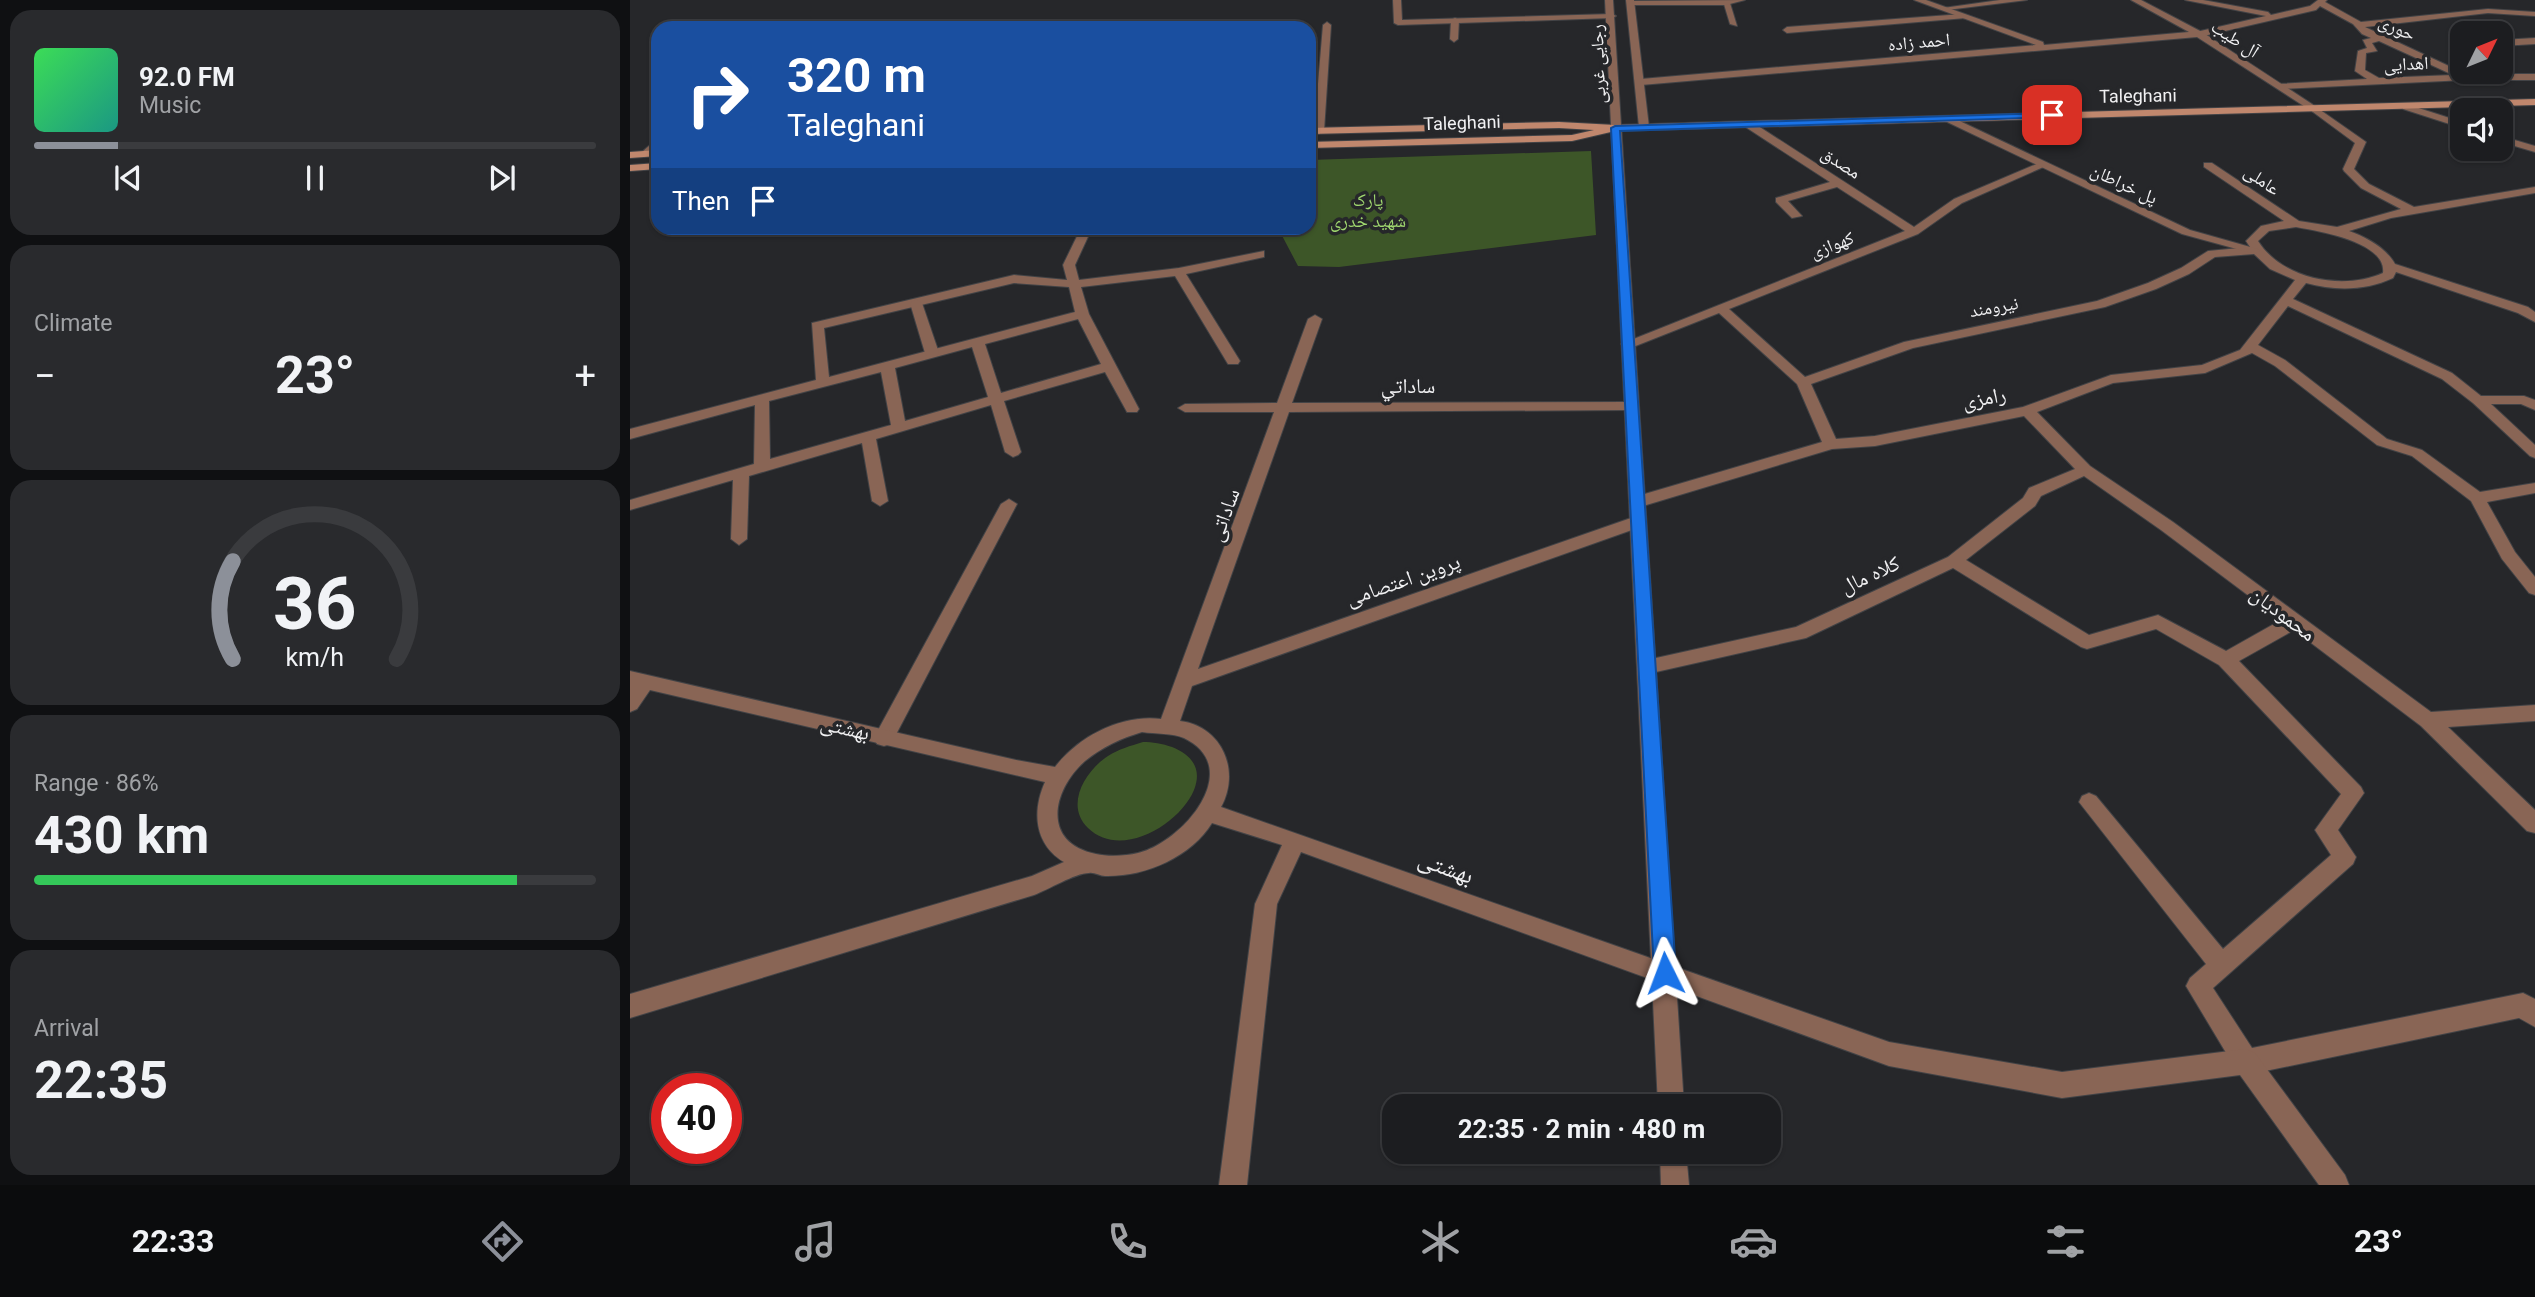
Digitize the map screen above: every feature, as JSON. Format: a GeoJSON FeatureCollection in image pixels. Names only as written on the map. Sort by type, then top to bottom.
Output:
{"type":"FeatureCollection","features":[{"type":"Feature","properties":{"kind":"main road","name":"Taleghani"},"geometry":{"type":"LineString","coordinates":[[1316,131],[1559,125],[1615,128],[2535,102]]}},
{"type":"Feature","properties":{"kind":"main road","name":"Taleghani"},"geometry":{"type":"LineString","coordinates":[[1316,145],[1572,138],[1615,128]]}},
{"type":"Feature","properties":{"kind":"main road"},"geometry":{"type":"LineString","coordinates":[[630,155],[651,154]]}},
{"type":"Feature","properties":{"kind":"main road"},"geometry":{"type":"LineString","coordinates":[[630,168],[651,166]]}},
{"type":"Feature","properties":{"kind":"street"},"geometry":{"type":"LineString","coordinates":[[1397,0],[1398,23],[1612,16]]}},
{"type":"Feature","properties":{"kind":"street","name":"رجایی غربی"},"geometry":{"type":"LineString","coordinates":[[1609,0],[1670,1094]]}},
{"type":"Feature","properties":{"kind":"street"},"geometry":{"type":"LineString","coordinates":[[1630,2],[1726,3],[1741,0]]}},
{"type":"Feature","properties":{"kind":"street"},"geometry":{"type":"LineString","coordinates":[[1918,0],[2048,47]]}},
{"type":"Feature","properties":{"kind":"street"},"geometry":{"type":"LineString","coordinates":[[1943,9],[2023,0]]}},
{"type":"Feature","properties":{"kind":"street","name":"آل طیب"},"geometry":{"type":"LineString","coordinates":[[2134,0],[2199,34],[2361,142],[2348,169],[2365,187],[2413,211]]}},
{"type":"Feature","properties":{"kind":"street"},"geometry":{"type":"LineString","coordinates":[[2189,0],[2284,15]]}},
{"type":"Feature","properties":{"kind":"street"},"geometry":{"type":"LineString","coordinates":[[2485,0],[2490,3],[2488,11]]}},
{"type":"Feature","properties":{"kind":"street","name":"احمد زاده"},"geometry":{"type":"LineString","coordinates":[[1642,82],[2199,34],[2313,8],[2322,1]]}},
{"type":"Feature","properties":{"kind":"street","name":"حوری"},"geometry":{"type":"LineString","coordinates":[[2322,1],[2359,25],[2365,32],[2450,70]]}},
{"type":"Feature","properties":{"kind":"street","name":"رجایی غربی"},"geometry":{"type":"LineString","coordinates":[[1630,2],[1642,82],[1644,127]]}},
{"type":"Feature","properties":{"kind":"street"},"geometry":{"type":"LineString","coordinates":[[1726,3],[1734,24]]}},
{"type":"Feature","properties":{"kind":"street"},"geometry":{"type":"LineString","coordinates":[[2359,25],[2488,11],[2535,14]]}},
{"type":"Feature","properties":{"kind":"street"},"geometry":{"type":"LineString","coordinates":[[1787,30],[1963,16]]}},
{"type":"Feature","properties":{"kind":"street"},"geometry":{"type":"LineString","coordinates":[[1454,39],[1455,20]]}},
{"type":"Feature","properties":{"kind":"street"},"geometry":{"type":"LineString","coordinates":[[1316,115],[1327,25]]}},
{"type":"Feature","properties":{"kind":"street"},"geometry":{"type":"LineString","coordinates":[[2377,81],[2360,71],[2362,51],[2374,49],[2366,42],[2382,38]]}},
{"type":"Feature","properties":{"kind":"street"},"geometry":{"type":"LineString","coordinates":[[2513,44],[2535,41]]}},
{"type":"Feature","properties":{"kind":"street","name":"اهدایی"},"geometry":{"type":"LineString","coordinates":[[2513,77],[2535,77]]}},
{"type":"Feature","properties":{"kind":"street","name":"اهدایی"},"geometry":{"type":"LineString","coordinates":[[2280,86],[2450,78]]}},
{"type":"Feature","properties":{"kind":"street"},"geometry":{"type":"LineString","coordinates":[[2406,107],[2450,121]]}},
{"type":"Feature","properties":{"kind":"street","name":"پل خراطان"},"geometry":{"type":"LineString","coordinates":[[1946,118],[2186,232],[2255,250],[2265,260],[2304,278],[2347,286],[2366,285],[2389,275],[2390,267]]}},
{"type":"Feature","properties":{"kind":"street","name":"مصدق"},"geometry":{"type":"LineString","coordinates":[[1748,124],[1914,232]]}},
{"type":"Feature","properties":{"kind":"street"},"geometry":{"type":"LineString","coordinates":[[2513,143],[2535,149]]}},
{"type":"Feature","properties":{"kind":"street","name":"کهوازی"},"geometry":{"type":"LineString","coordinates":[[1628,344],[1914,232],[1958,201],[2043,165]]}},
{"type":"Feature","properties":{"kind":"street","name":"عاملی"},"geometry":{"type":"LineString","coordinates":[[2208,165],[2296,224]]}},
{"type":"Feature","properties":{"kind":"street"},"geometry":{"type":"LineString","coordinates":[[1796,216],[1780,200],[1839,183]]}},
{"type":"Feature","properties":{"kind":"street"},"geometry":{"type":"LineString","coordinates":[[2337,231],[2413,211],[2535,190]]}},
{"type":"Feature","properties":{"kind":"street"},"geometry":{"type":"LineString","coordinates":[[2255,250],[2252,241],[2255,233],[2271,226],[2296,224],[2337,231],[2373,247],[2385,257],[2390,267],[2523,310],[2535,318]]}},
{"type":"Feature","properties":{"kind":"street"},"geometry":{"type":"LineString","coordinates":[[1083,235],[1069,265],[1082,313],[1132,409]]}},
{"type":"Feature","properties":{"kind":"street","name":"نیرومند"},"geometry":{"type":"LineString","coordinates":[[1803,382],[1909,345],[2100,304],[2152,286],[2185,271],[2212,254],[2255,250]]}},
{"type":"Feature","properties":{"kind":"street"},"geometry":{"type":"LineString","coordinates":[[823,382],[817,326],[1014,279],[1074,284],[1179,272],[1259,254]]}},
{"type":"Feature","properties":{"kind":"street"},"geometry":{"type":"LineString","coordinates":[[1179,272],[1233,361]]}},
{"type":"Feature","properties":{"kind":"street","name":"رامزی"},"geometry":{"type":"LineString","coordinates":[[1637,502],[1830,444],[1875,441],[2026,411],[2111,379],[2205,369],[2245,353],[2304,278]]}},
{"type":"Feature","properties":{"kind":"street"},"geometry":{"type":"LineString","coordinates":[[2287,301],[2447,376],[2478,400],[2535,453]]}},
{"type":"Feature","properties":{"kind":"street"},"geometry":{"type":"LineString","coordinates":[[916,303],[932,353]]}},
{"type":"Feature","properties":{"kind":"street"},"geometry":{"type":"LineString","coordinates":[[1721,307],[1803,382],[1830,444]]}},
{"type":"Feature","properties":{"kind":"street"},"geometry":{"type":"LineString","coordinates":[[630,434],[1082,313]]}},
{"type":"Feature","properties":{"kind":"street","name":"ساداتی"},"geometry":{"type":"LineString","coordinates":[[1170,724],[1315,319]]}},
{"type":"Feature","properties":{"kind":"street"},"geometry":{"type":"LineString","coordinates":[[977,341],[1013,452]]}},
{"type":"Feature","properties":{"kind":"street"},"geometry":{"type":"LineString","coordinates":[[2251,346],[2280,363],[2382,442],[2417,453],[2477,498],[2508,555],[2535,589]]}},
{"type":"Feature","properties":{"kind":"street"},"geometry":{"type":"LineString","coordinates":[[887,365],[899,427]]}},
{"type":"Feature","properties":{"kind":"street"},"geometry":{"type":"LineString","coordinates":[[630,505],[1110,366]]}},
{"type":"Feature","properties":{"kind":"street"},"geometry":{"type":"LineString","coordinates":[[762,398],[762,467]]}},
{"type":"Feature","properties":{"kind":"street"},"geometry":{"type":"LineString","coordinates":[[2478,400],[2524,400],[2535,405]]}},
{"type":"Feature","properties":{"kind":"street","name":"ساداتي"},"geometry":{"type":"LineString","coordinates":[[1185,408],[1631,406]]}},
{"type":"Feature","properties":{"kind":"street","name":"محمودیان"},"geometry":{"type":"LineString","coordinates":[[2026,411],[2085,470],[2167,526],[2428,720],[2535,824]]}},
{"type":"Feature","properties":{"kind":"street"},"geometry":{"type":"LineString","coordinates":[[868,436],[880,501]]}},
{"type":"Feature","properties":{"kind":"street","name":"کلاه مال"},"geometry":{"type":"LineString","coordinates":[[1647,667],[1800,633],[1954,561],[2029,502],[2035,492],[2085,470]]}},
{"type":"Feature","properties":{"kind":"street"},"geometry":{"type":"LineString","coordinates":[[739,539],[741,473]]}},
{"type":"Feature","properties":{"kind":"street"},"geometry":{"type":"LineString","coordinates":[[2477,498],[2535,488]]}},
{"type":"Feature","properties":{"kind":"street"},"geometry":{"type":"LineString","coordinates":[[884,738],[1009,504]]}},
{"type":"Feature","properties":{"kind":"street","name":"پروین اعتصامی"},"geometry":{"type":"LineString","coordinates":[[1185,681],[1637,523]]}},
{"type":"Feature","properties":{"kind":"street"},"geometry":{"type":"LineString","coordinates":[[1954,561],[2087,642],[2158,621],[2226,660],[2354,793],[2326,830],[2345,857],[2198,986],[2246,1062],[2335,1185]]}},
{"type":"Feature","properties":{"kind":"street"},"geometry":{"type":"LineString","coordinates":[[2226,660],[2293,622]]}},
{"type":"Feature","properties":{"kind":"street"},"geometry":{"type":"LineString","coordinates":[[630,704],[638,680]]}},
{"type":"Feature","properties":{"kind":"street","name":"بهشتی"},"geometry":{"type":"LineString","coordinates":[[638,680],[1016,769],[1060,776]]}},
{"type":"Feature","properties":{"kind":"street"},"geometry":{"type":"LineString","coordinates":[[2428,720],[2535,713]]}},
{"type":"Feature","properties":{"kind":"street"},"geometry":{"type":"LineString","coordinates":[[1143,724],[1170,724],[1192,730],[1210,743],[1220,761],[1222,783],[1209,813],[1196,830],[1172,849],[1142,862],[1112,867],[1084,864],[1062,852],[1049,833],[1046,811],[1053,787],[1067,765],[1089,746],[1115,732],[1143,724]]}},
{"type":"Feature","properties":{"kind":"street"},"geometry":{"type":"LineString","coordinates":[[2089,802],[2222,966]]}},
{"type":"Feature","properties":{"kind":"street","name":"بهشتی"},"geometry":{"type":"LineString","coordinates":[[1209,813],[1241,821],[1889,1054],[2062,1085],[2246,1062],[2523,1004],[2535,1015]]}},
{"type":"Feature","properties":{"kind":"street"},"geometry":{"type":"LineString","coordinates":[[1233,1185],[1266,904],[1295,841]]}},
{"type":"Feature","properties":{"kind":"street"},"geometry":{"type":"LineString","coordinates":[[630,1006],[1034,885],[1084,864]]}},
{"type":"Feature","properties":{"kind":"street"},"geometry":{"type":"LineString","coordinates":[[1674,1164],[1675,1185]]}},
{"type":"Feature","properties":{"kind":"green space","name":"پارک شهید خدری"},"geometry":{"type":"Polygon","coordinates":[[[1591,151],[1596,235],[1339,267],[1298,266],[1282,235],[1316,235],[1316,160],[1591,151]]]}},
{"type":"Feature","properties":{"kind":"green space"},"geometry":{"type":"Polygon","coordinates":[[[1143,742],[1174,748],[1191,759],[1197,778],[1194,790],[1176,815],[1148,834],[1117,840],[1101,837],[1081,819],[1078,799],[1081,789],[1100,762],[1120,750],[1143,742]]]}},
{"type":"Feature","properties":{"kind":"route"},"geometry":{"type":"LineString","coordinates":[[1665,973],[1615,128],[2052,115]]}}]}
